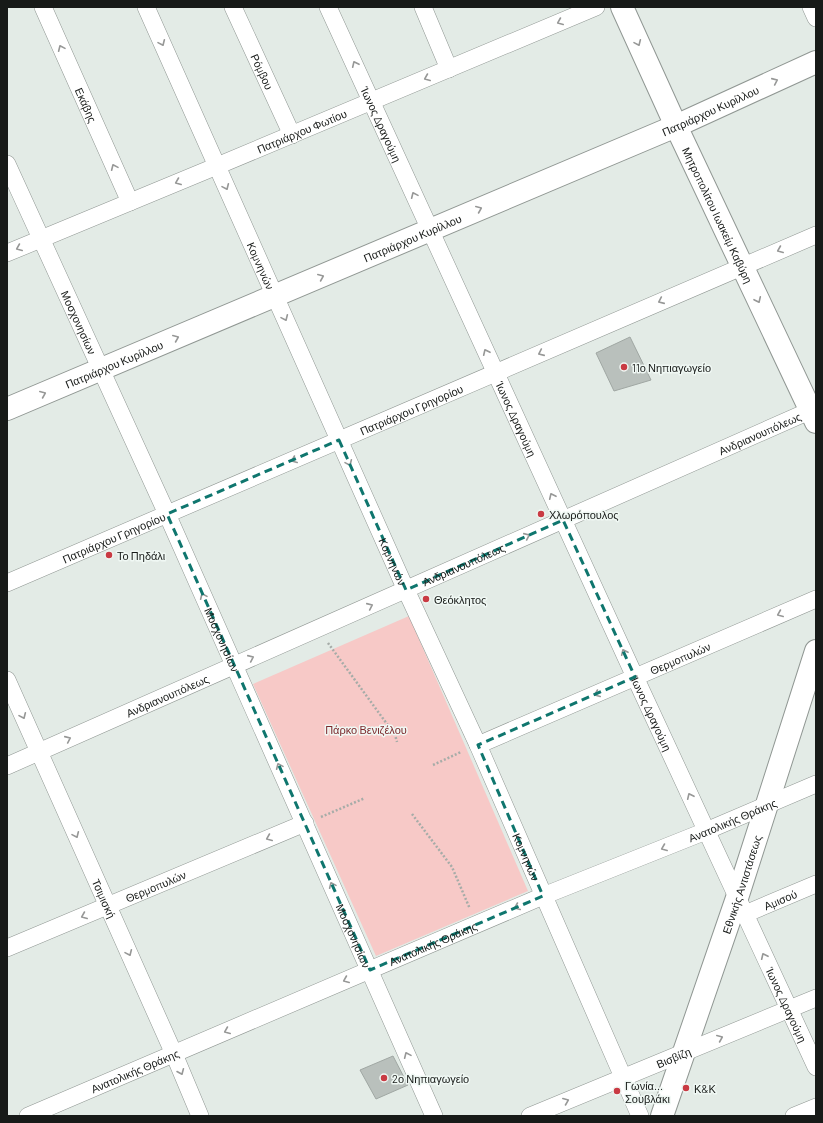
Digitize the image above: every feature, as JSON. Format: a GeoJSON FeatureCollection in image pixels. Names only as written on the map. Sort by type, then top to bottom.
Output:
{"type":"FeatureCollection","features":[{"type":"Feature","properties":{"kind":"street","name":"Εκάβης"},"geometry":{"type":"LineString","coordinates":[[43,7],[130,202]]}},
{"type":"Feature","properties":{"kind":"street","name":"Κομνηνών"},"geometry":{"type":"LineString","coordinates":[[146,7],[406,590],[478,745],[640,1116]]}},
{"type":"Feature","properties":{"kind":"street","name":"Ρόμβου"},"geometry":{"type":"LineString","coordinates":[[234,7],[292,135]]}},
{"type":"Feature","properties":{"kind":"street","name":"Ίωνος Δραγούμη"},"geometry":{"type":"LineString","coordinates":[[328,7],[635,677],[816,1067]]}},
{"type":"Feature","properties":{"kind":"street"},"geometry":{"type":"LineString","coordinates":[[423,7],[449,69]]}},
{"type":"Feature","properties":{"kind":"street","name":"Πατριάρχου Φωτίου"},"geometry":{"type":"LineString","coordinates":[[7,253],[372,102],[596,7]]}},
{"type":"Feature","properties":{"kind":"street","name":"Μητροπολίτου Ιωακείμ Καβύρη"},"geometry":{"type":"LineString","coordinates":[[622,7],[742,266],[814,413]]}},
{"type":"Feature","properties":{"kind":"street"},"geometry":{"type":"LineString","coordinates":[[811,7],[816,18]]}},
{"type":"Feature","properties":{"kind":"street","name":"Πατριάρχου Κυρίλλου"},"geometry":{"type":"LineString","coordinates":[[7,409],[676,126],[816,62]]}},
{"type":"Feature","properties":{"kind":"street","name":"Μοσχονησίων"},"geometry":{"type":"LineString","coordinates":[[7,164],[167,514],[434,1116]]}},
{"type":"Feature","properties":{"kind":"street","name":"Πατριάρχου Γρηγορίου"},"geometry":{"type":"LineString","coordinates":[[7,583],[816,235]]}},
{"type":"Feature","properties":{"kind":"street","name":"Ανδριανουπόλεως"},"geometry":{"type":"LineString","coordinates":[[7,766],[563,520],[814,413]]}},
{"type":"Feature","properties":{"kind":"street","name":"Θερμοπυλών"},"geometry":{"type":"LineString","coordinates":[[478,745],[816,599]]}},
{"type":"Feature","properties":{"kind":"street","name":"Εθνικής Αντιστάσεως"},"geometry":{"type":"LineString","coordinates":[[662,1116],[684,1053],[741,906],[767,805],[816,651]]}},
{"type":"Feature","properties":{"kind":"street","name":"Τσιμισκή"},"geometry":{"type":"LineString","coordinates":[[7,680],[174,1054],[200,1116]]}},
{"type":"Feature","properties":{"kind":"street","name":"Ανατολικής Θράκης"},"geometry":{"type":"LineString","coordinates":[[28,1116],[543,896],[706,831],[816,784]]}},
{"type":"Feature","properties":{"kind":"street","name":"Θερμοπυλών"},"geometry":{"type":"LineString","coordinates":[[7,948],[305,823]]}},
{"type":"Feature","properties":{"kind":"street","name":"Αμισού"},"geometry":{"type":"LineString","coordinates":[[741,906],[816,884]]}},
{"type":"Feature","properties":{"kind":"street","name":"Βισβίζη"},"geometry":{"type":"LineString","coordinates":[[530,1116],[816,998]]}},
{"type":"Feature","properties":{"kind":"street"},"geometry":{"type":"LineString","coordinates":[[794,1116],[816,1107]]}},
{"type":"Feature","properties":{"kind":"path"},"geometry":{"type":"LineString","coordinates":[[317,629],[395,735],[397,742]]}},
{"type":"Feature","properties":{"kind":"path"},"geometry":{"type":"LineString","coordinates":[[433,765],[478,745]]}},
{"type":"Feature","properties":{"kind":"path"},"geometry":{"type":"LineString","coordinates":[[305,823],[364,798]]}},
{"type":"Feature","properties":{"kind":"path"},"geometry":{"type":"LineString","coordinates":[[412,814],[452,867],[477,924]]}},
{"type":"Feature","properties":{"kind":"highlighted area"},"geometry":{"type":"Polygon","coordinates":[[[339,440],[406,590],[563,520],[635,677],[478,745],[543,896],[370,970],[167,514],[339,440]]]}},
{"type":"Feature","properties":{"kind":"green space","name":"Πάρκο Βενιζέλου"},"geometry":{"type":"Polygon","coordinates":[[[409,616],[528,891],[376,956],[253,684],[409,616]]]}},
{"type":"Feature","properties":{"kind":"building","name":"11ο Νηπιαγωγείο"},"geometry":{"type":"Polygon","coordinates":[[[630,337],[651,380],[614,391],[596,353],[630,337]]]}},
{"type":"Feature","properties":{"kind":"building","name":"2ο Νηπιαγωγείο"},"geometry":{"type":"Polygon","coordinates":[[[393,1056],[408,1085],[376,1099],[360,1070],[393,1056]]]}},
{"type":"Feature","properties":{"kind":"place","name":"11ο Νηπιαγωγείο"},"geometry":{"type":"Point","coordinates":[624,367]}},
{"type":"Feature","properties":{"kind":"place","name":"Χλωρόπουλος"},"geometry":{"type":"Point","coordinates":[541,514]}},
{"type":"Feature","properties":{"kind":"place","name":"Το Πηδάλι"},"geometry":{"type":"Point","coordinates":[109,555]}},
{"type":"Feature","properties":{"kind":"place","name":"Θεόκλητος"},"geometry":{"type":"Point","coordinates":[426,599]}},
{"type":"Feature","properties":{"kind":"place","name":"2ο Νηπιαγωγείο"},"geometry":{"type":"Point","coordinates":[384,1078]}},
{"type":"Feature","properties":{"kind":"place","name":"Κ&Κ"},"geometry":{"type":"Point","coordinates":[686,1088]}},
{"type":"Feature","properties":{"kind":"place","name":"Γωνία... Σουβλάκι"},"geometry":{"type":"Point","coordinates":[617,1091]}}]}
